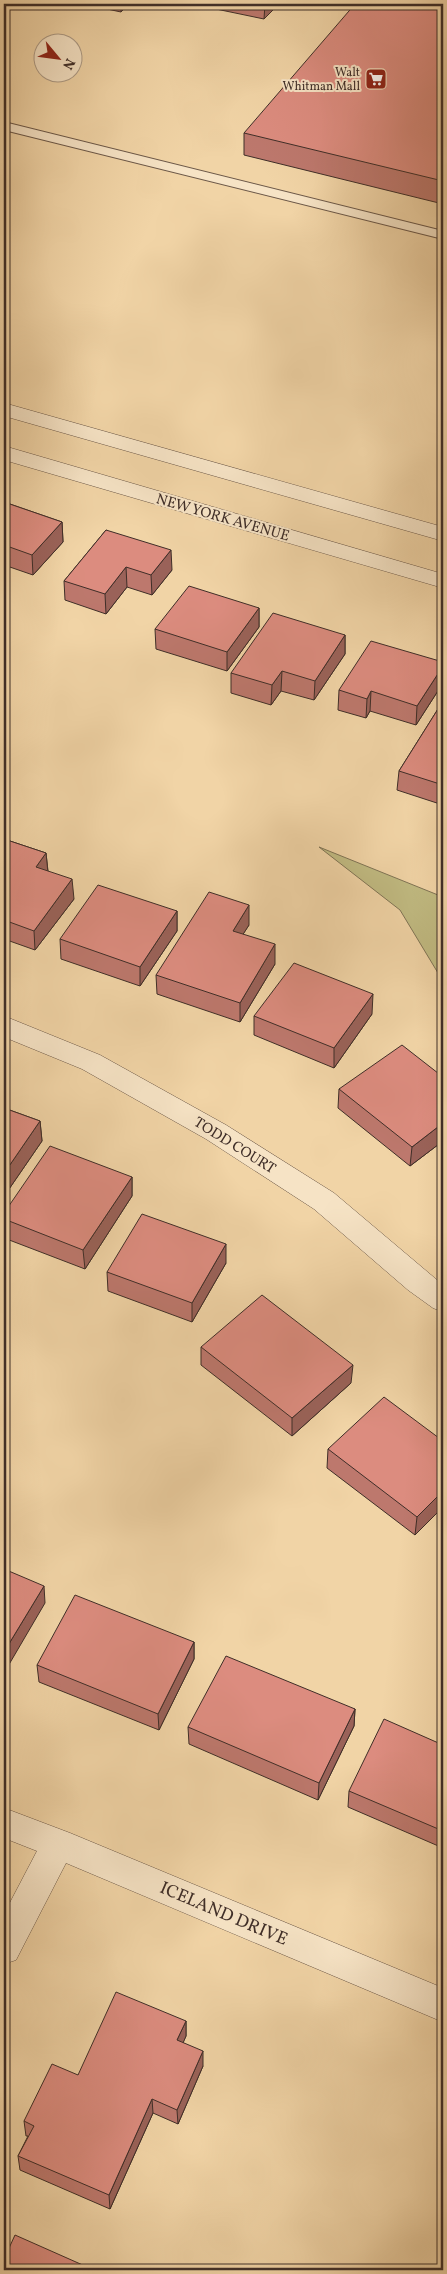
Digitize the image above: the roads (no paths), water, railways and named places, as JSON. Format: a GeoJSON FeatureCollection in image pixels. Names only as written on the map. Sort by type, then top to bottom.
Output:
{"type":"FeatureCollection","features":[{"type":"Feature","properties":{"kind":"street"},"geometry":{"type":"LineString","coordinates":[[4,409],[443,534]]}},
{"type":"Feature","properties":{"kind":"street","name":"NEW YORK AVENUE"},"geometry":{"type":"LineString","coordinates":[[4,453],[443,581]]}},
{"type":"Feature","properties":{"kind":"street","name":"TODD COURT"},"geometry":{"type":"LineString","coordinates":[[4,1026],[91,1062],[216,1132],[324,1201],[418,1282],[443,1300]]}},
{"type":"Feature","properties":{"kind":"street","name":"ICELAND DRIVE"},"geometry":{"type":"LineString","coordinates":[[4,1823],[443,2005]]}},
{"type":"Feature","properties":{"kind":"street"},"geometry":{"type":"LineString","coordinates":[[4,1948],[58,1844]]}},
{"type":"Feature","properties":{"kind":"lane"},"geometry":{"type":"LineString","coordinates":[[4,126],[443,235]]}},
{"type":"Feature","properties":{"kind":"place","name":"Walt Whitman Mall"},"geometry":{"type":"Point","coordinates":[376,79]}}]}
